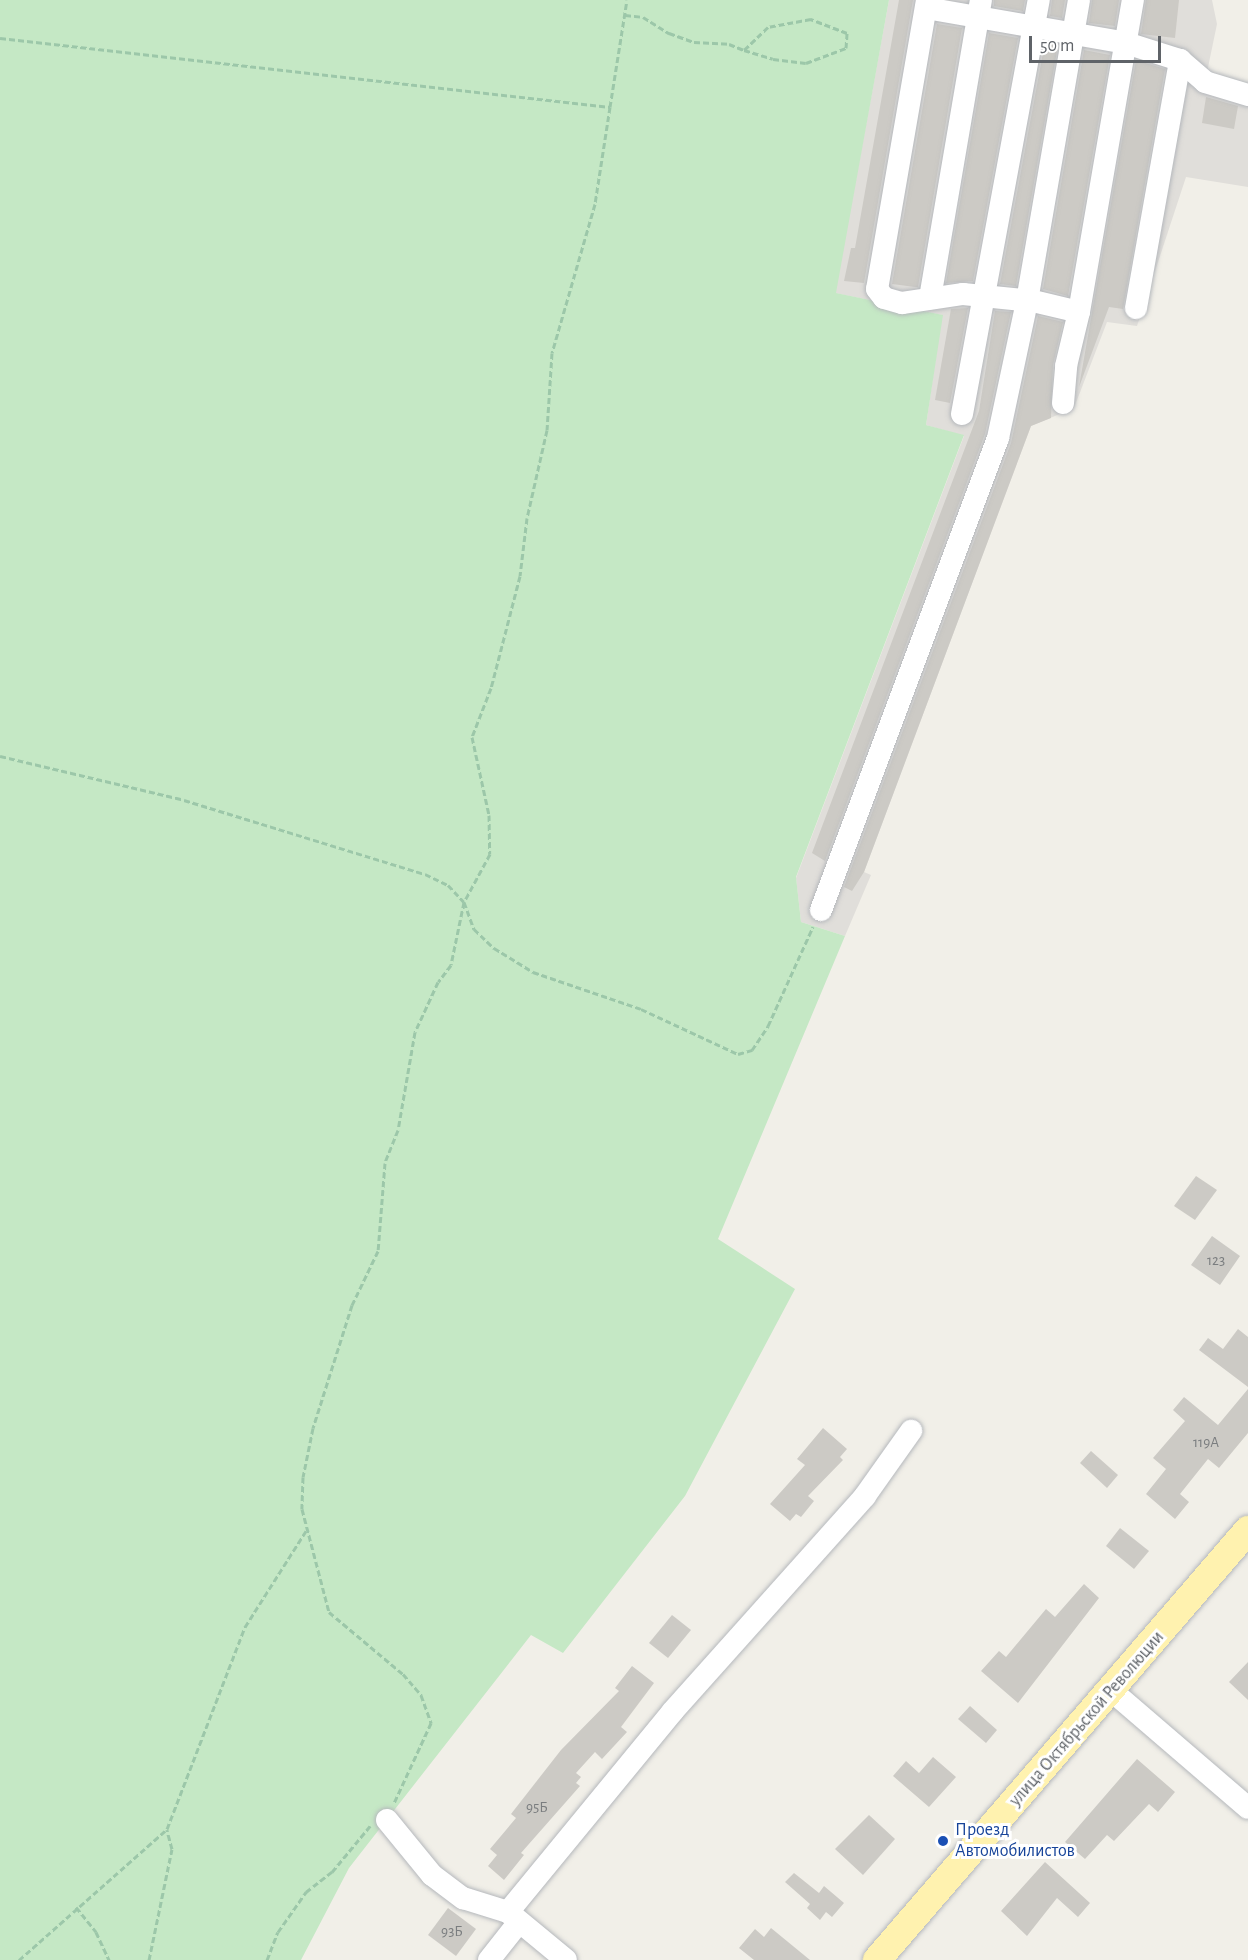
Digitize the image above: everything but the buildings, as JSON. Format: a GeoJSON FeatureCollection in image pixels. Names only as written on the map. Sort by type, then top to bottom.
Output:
{"type":"FeatureCollection","features":[{"type":"Feature","properties":{"kind":"main road","name":"улица Октябрьской Революции"},"geometry":{"type":"LineString","coordinates":[[877,1960],[1248,1530]]}},
{"type":"Feature","properties":{"kind":"street"},"geometry":{"type":"LineString","coordinates":[[962,414],[986,297],[1039,0]]}},
{"type":"Feature","properties":{"kind":"street"},"geometry":{"type":"LineString","coordinates":[[821,910],[998,438],[1027,301],[1079,0]]}},
{"type":"Feature","properties":{"kind":"street"},"geometry":{"type":"LineString","coordinates":[[1063,403],[1066,366],[1079,312],[1133,0]]}},
{"type":"Feature","properties":{"kind":"street"},"geometry":{"type":"LineString","coordinates":[[1079,312],[1027,301],[963,294],[902,303],[884,298],[877,289],[927,4],[980,9],[1036,27],[1126,43],[1180,60],[1205,82],[1248,94]]}},
{"type":"Feature","properties":{"kind":"street"},"geometry":{"type":"LineString","coordinates":[[930,298],[980,9]]}},
{"type":"Feature","properties":{"kind":"street"},"geometry":{"type":"LineString","coordinates":[[1136,308],[1180,60]]}},
{"type":"Feature","properties":{"kind":"street"},"geometry":{"type":"LineString","coordinates":[[489,1960],[514,1917],[673,1711],[865,1496],[911,1431]]}},
{"type":"Feature","properties":{"kind":"street"},"geometry":{"type":"LineString","coordinates":[[1112,1690],[1248,1808]]}},
{"type":"Feature","properties":{"kind":"street"},"geometry":{"type":"LineString","coordinates":[[387,1820],[432,1875],[463,1898],[514,1917],[566,1960]]}},
{"type":"Feature","properties":{"kind":"path"},"geometry":{"type":"LineString","coordinates":[[267,1960],[278,1932],[306,1892],[332,1872],[371,1825],[387,1820],[431,1723],[421,1695],[403,1674],[329,1612],[302,1509],[303,1478],[314,1428],[352,1305],[378,1251],[385,1163],[398,1130],[415,1032],[438,982],[451,965],[464,902],[490,854],[489,815],[472,737],[491,688],[520,576],[527,518],[547,430],[552,353],[593,213],[627,0]]}},
{"type":"Feature","properties":{"kind":"path"},"geometry":{"type":"LineString","coordinates":[[625,15],[643,17],[669,33],[694,42],[729,44],[744,50],[806,63],[846,48],[847,33],[811,19],[768,27],[744,50]]}},
{"type":"Feature","properties":{"kind":"path"},"geometry":{"type":"LineString","coordinates":[[0,38],[610,107]]}},
{"type":"Feature","properties":{"kind":"path"},"geometry":{"type":"LineString","coordinates":[[0,756],[184,800],[425,874],[448,885],[464,902],[474,929],[494,948],[533,972],[641,1009],[738,1054],[752,1050],[768,1026],[821,910]]}},
{"type":"Feature","properties":{"kind":"path"},"geometry":{"type":"LineString","coordinates":[[19,1960],[76,1907],[167,1829],[245,1627],[307,1530]]}},
{"type":"Feature","properties":{"kind":"path"},"geometry":{"type":"LineString","coordinates":[[149,1960],[172,1849],[167,1829]]}},
{"type":"Feature","properties":{"kind":"path"},"geometry":{"type":"LineString","coordinates":[[76,1907],[96,1932],[109,1960]]}},
{"type":"Feature","properties":{"kind":"shaded area"},"geometry":{"type":"Polygon","coordinates":[[[889,0],[1212,0],[1217,24],[1206,77],[1248,101],[1248,187],[1186,177],[1137,326],[1107,322],[1074,408],[1031,426],[864,872],[871,875],[845,936],[801,922],[796,878],[964,436],[926,425],[942,315],[835,293],[889,0]]]}},
{"type":"Feature","properties":{"kind":"green space"},"geometry":{"type":"Polygon","coordinates":[[[0,0],[889,0],[836,293],[943,315],[926,425],[964,435],[796,877],[801,922],[845,936],[718,1239],[795,1289],[685,1496],[563,1653],[531,1635],[349,1868],[301,1960],[0,1960],[0,0]]]}},
{"type":"Feature","properties":{"kind":"place","name":"Проезд Автомобилистов"},"geometry":{"type":"Point","coordinates":[943,1841]}}]}
